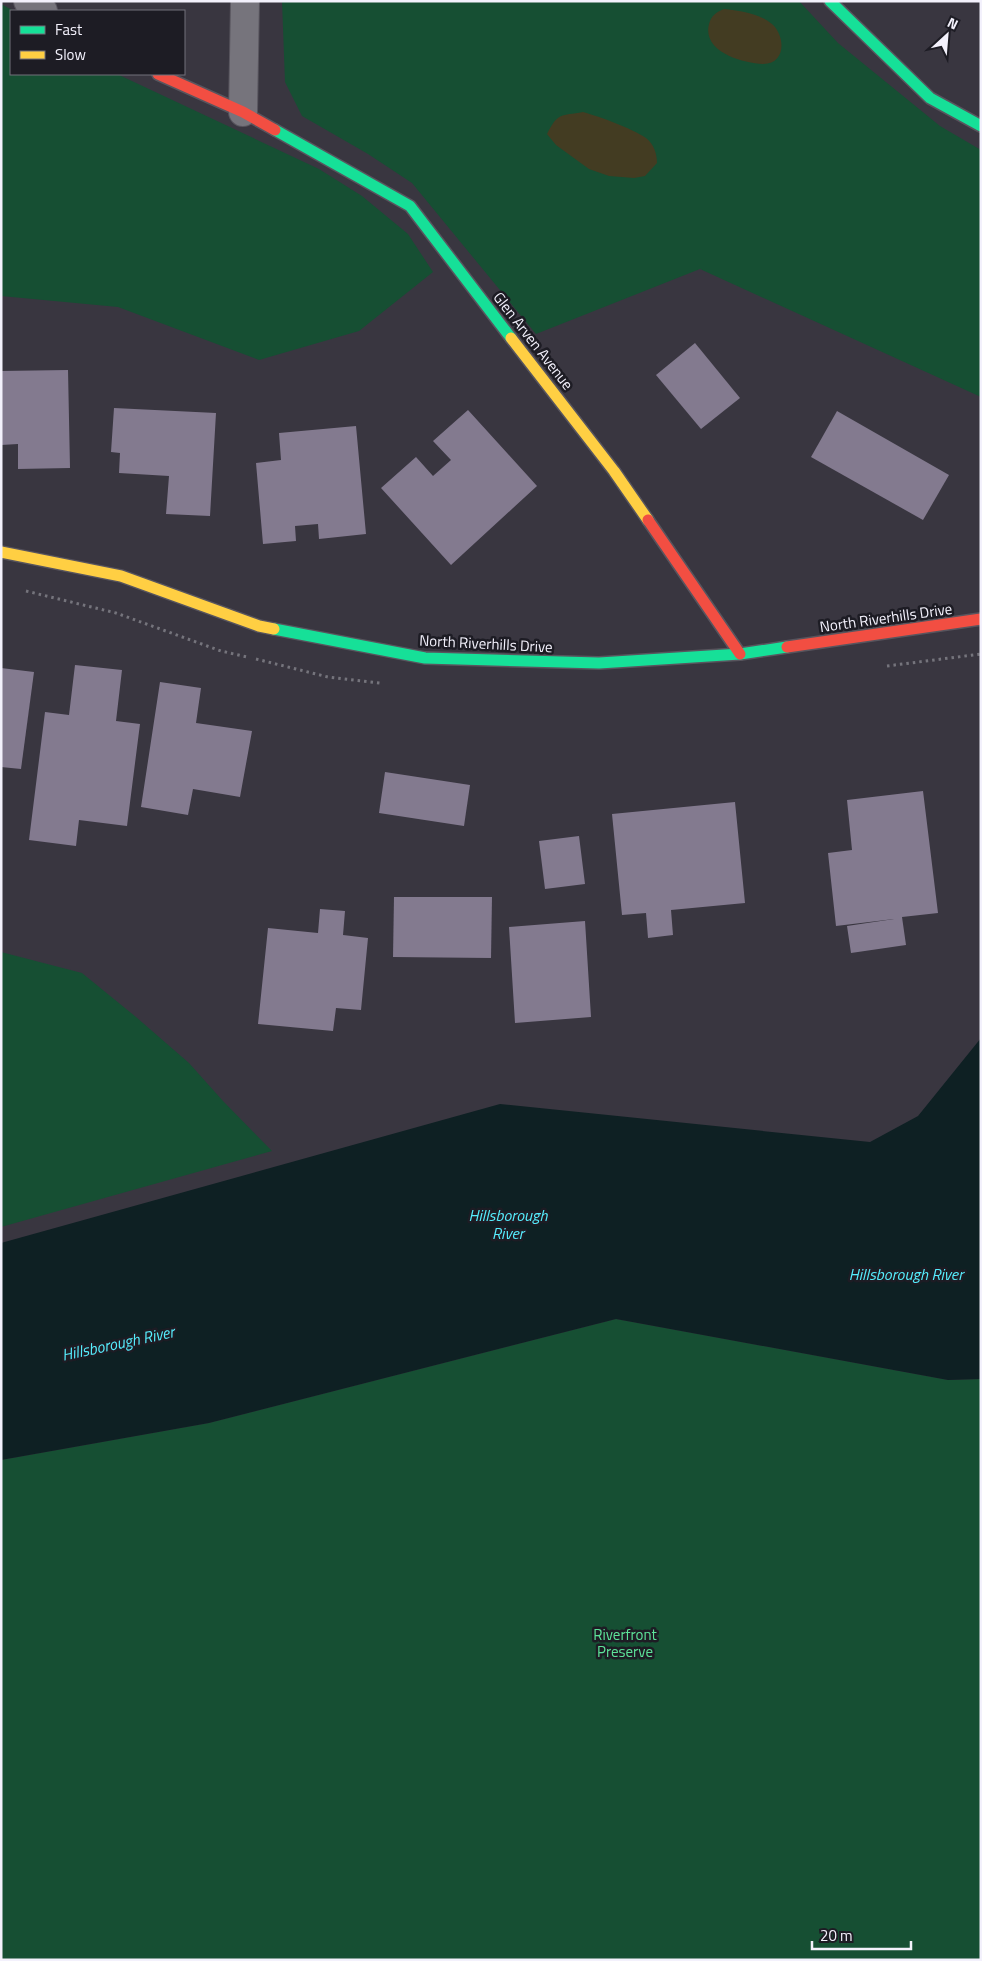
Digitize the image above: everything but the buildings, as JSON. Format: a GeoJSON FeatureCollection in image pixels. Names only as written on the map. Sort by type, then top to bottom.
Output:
{"type":"FeatureCollection","features":[{"type":"Feature","properties":{"kind":"street"},"geometry":{"type":"LineString","coordinates":[[28,1],[42,10]]}},
{"type":"Feature","properties":{"kind":"street"},"geometry":{"type":"LineString","coordinates":[[243,112],[245,1]]}},
{"type":"Feature","properties":{"kind":"street"},"geometry":{"type":"LineString","coordinates":[[830,1],[930,98],[981,126]]}},
{"type":"Feature","properties":{"kind":"street","name":"Glen Arven Avenue"},"geometry":{"type":"LineString","coordinates":[[160,75],[243,112],[410,206],[614,471],[740,654]]}},
{"type":"Feature","properties":{"kind":"street","name":"North Riverhills Drive"},"geometry":{"type":"LineString","coordinates":[[1,552],[121,576],[259,626],[425,658],[598,663],[740,654],[981,620]]}},
{"type":"Feature","properties":{"kind":"green space"},"geometry":{"type":"Polygon","coordinates":[[[282,1],[799,1],[838,43],[940,126],[981,150],[981,397],[700,269],[536,334],[412,183],[368,154],[302,116],[285,82],[282,1]]]}},
{"type":"Feature","properties":{"kind":"green space"},"geometry":{"type":"Polygon","coordinates":[[[1,4],[12,10],[10,10],[10,75],[119,75],[319,169],[362,196],[408,234],[433,272],[359,331],[259,360],[118,307],[1,296],[1,4]]]}},
{"type":"Feature","properties":{"kind":"green space"},"geometry":{"type":"Polygon","coordinates":[[[1,952],[82,973],[189,1063],[272,1151],[1,1227],[1,952]]]}},
{"type":"Feature","properties":{"kind":"green space","name":"Riverfront Preserve"},"geometry":{"type":"Polygon","coordinates":[[[616,1319],[948,1380],[981,1379],[981,1960],[1,1960],[1,1460],[209,1423],[616,1319]]]}},
{"type":"Feature","properties":{"kind":"sand"},"geometry":{"type":"Polygon","coordinates":[[[724,9],[755,15],[772,24],[781,41],[780,54],[776,59],[771,63],[754,63],[735,58],[717,49],[708,34],[709,24],[714,15],[724,9]]]}},
{"type":"Feature","properties":{"kind":"sand"},"geometry":{"type":"Polygon","coordinates":[[[583,112],[616,123],[646,138],[654,149],[657,163],[645,176],[634,178],[609,176],[589,169],[556,145],[547,134],[557,118],[583,112]]]}},
{"type":"Feature","properties":{"kind":"water","name":"Hillsborough River"},"geometry":{"type":"Polygon","coordinates":[[[981,1038],[981,1379],[948,1380],[616,1319],[209,1423],[1,1460],[1,1243],[500,1104],[870,1142],[918,1116],[981,1038]]]}},
{"type":"Feature","properties":{"kind":"traffic: fast"},"geometry":{"type":"LineString","coordinates":[[830,1],[930,98],[981,126]]}},
{"type":"Feature","properties":{"kind":"traffic: fast"},"geometry":{"type":"LineString","coordinates":[[275,130],[410,206],[511,338]]}},
{"type":"Feature","properties":{"kind":"traffic: fast"},"geometry":{"type":"LineString","coordinates":[[274,629],[425,658],[599,663],[740,654],[787,647]]}},
{"type":"Feature","properties":{"kind":"traffic: slow"},"geometry":{"type":"LineString","coordinates":[[511,338],[614,471],[648,520]]}},
{"type":"Feature","properties":{"kind":"traffic: slow"},"geometry":{"type":"LineString","coordinates":[[1,552],[121,576],[259,626],[274,629]]}},
{"type":"Feature","properties":{"kind":"traffic: jam"},"geometry":{"type":"LineString","coordinates":[[160,75],[243,112],[275,130]]}},
{"type":"Feature","properties":{"kind":"traffic: jam"},"geometry":{"type":"LineString","coordinates":[[648,520],[740,654]]}},
{"type":"Feature","properties":{"kind":"traffic: jam"},"geometry":{"type":"LineString","coordinates":[[787,647],[981,619]]}}]}
